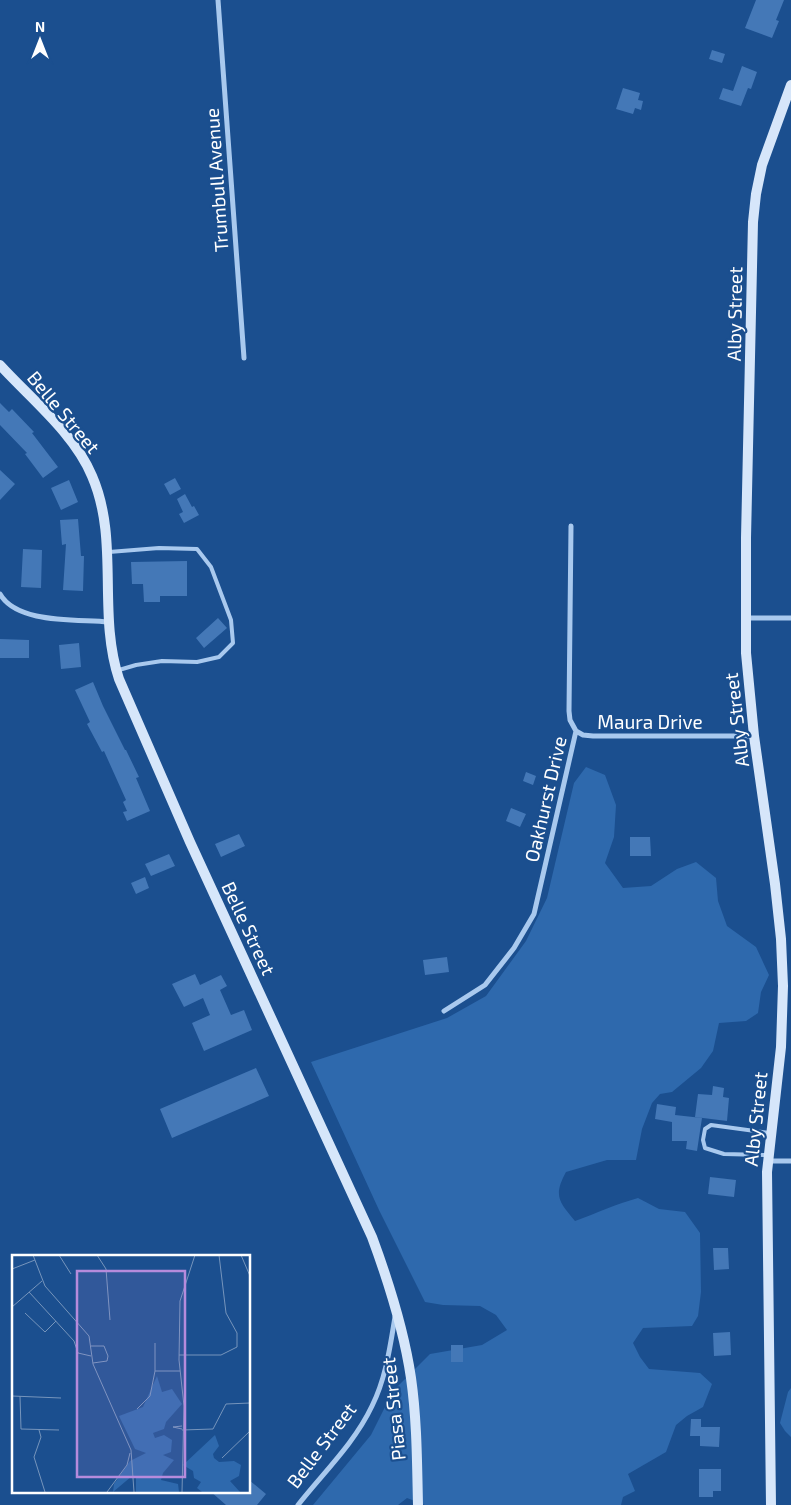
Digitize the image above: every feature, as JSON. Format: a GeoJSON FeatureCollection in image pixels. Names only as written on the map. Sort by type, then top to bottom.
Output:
{"type":"FeatureCollection","features":[{"type":"Feature","properties":{"kind":"street","name":"Trumbull Avenue"},"geometry":{"type":"LineString","coordinates":[[218,0],[244,358]]}},
{"type":"Feature","properties":{"kind":"street","name":"Alby Street"},"geometry":{"type":"LineString","coordinates":[[771,1505],[768,1158],[781,1047],[783,986],[781,939],[775,884],[747,678],[745,618],[753,222],[762,165],[791,85]]}},
{"type":"Feature","properties":{"kind":"street","name":"Belle Street"},"geometry":{"type":"LineString","coordinates":[[0,365],[58,426],[83,458],[92,474],[102,505],[107,552],[108,622],[111,652],[116,671],[190,842],[372,1237],[385,1272],[396,1311],[384,1371],[373,1405],[349,1444],[298,1505]]}},
{"type":"Feature","properties":{"kind":"street","name":"Oakhurst Drive"},"geometry":{"type":"LineString","coordinates":[[444,1011],[485,985],[514,948],[534,914],[576,731],[570,720],[569,711],[571,526]]}},
{"type":"Feature","properties":{"kind":"street"},"geometry":{"type":"LineString","coordinates":[[0,594],[6,603],[24,613],[56,618],[108,622]]}},
{"type":"Feature","properties":{"kind":"street"},"geometry":{"type":"LineString","coordinates":[[745,618],[791,618]]}},
{"type":"Feature","properties":{"kind":"street","name":"Maura Drive"},"geometry":{"type":"LineString","coordinates":[[576,731],[583,735],[593,736],[754,736]]}},
{"type":"Feature","properties":{"kind":"street"},"geometry":{"type":"LineString","coordinates":[[768,1158],[791,1161]]}},
{"type":"Feature","properties":{"kind":"street","name":"Piasa Street"},"geometry":{"type":"LineString","coordinates":[[396,1311],[411,1380],[418,1505]]}},
{"type":"Feature","properties":{"kind":"lane"},"geometry":{"type":"LineString","coordinates":[[107,552],[159,548],[198,549],[211,567],[232,620],[233,643],[219,657],[197,662],[162,661],[136,665],[116,671]]}},
{"type":"Feature","properties":{"kind":"lane"},"geometry":{"type":"LineString","coordinates":[[768,1158],[724,1154],[705,1148],[703,1140],[705,1129],[711,1125],[770,1133]]}},
{"type":"Feature","properties":{"kind":"shaded area"},"geometry":{"type":"Polygon","coordinates":[[[586,767],[605,775],[616,805],[614,837],[605,863],[623,888],[651,886],[677,869],[696,862],[716,878],[718,901],[727,926],[756,947],[769,975],[761,992],[758,1013],[746,1021],[719,1023],[713,1051],[701,1068],[672,1092],[660,1094],[652,1103],[642,1129],[636,1160],[607,1160],[566,1172],[559,1193],[565,1209],[575,1221],[638,1198],[659,1209],[685,1212],[700,1233],[701,1292],[698,1316],[692,1326],[643,1328],[633,1343],[649,1369],[700,1373],[712,1384],[703,1407],[676,1425],[666,1452],[628,1474],[635,1491],[623,1497],[621,1505],[425,1505],[407,1498],[398,1505],[313,1505],[371,1435],[393,1391],[430,1354],[482,1345],[507,1330],[496,1315],[480,1306],[443,1305],[425,1302],[379,1210],[311,1062],[447,1018],[486,996],[526,941],[547,898],[574,783],[586,767]]]}},
{"type":"Feature","properties":{"kind":"shaded area"},"geometry":{"type":"Polygon","coordinates":[[[791,1388],[791,1437],[780,1423],[788,1392],[791,1388]]]}},
{"type":"Feature","properties":{"kind":"building"},"geometry":{"type":"Polygon","coordinates":[[[756,0],[784,0],[776,20],[779,21],[772,38],[745,28],[756,0]]]}},
{"type":"Feature","properties":{"kind":"building"},"geometry":{"type":"Polygon","coordinates":[[[712,50],[725,54],[722,63],[709,59],[712,50]]]}},
{"type":"Feature","properties":{"kind":"building"},"geometry":{"type":"Polygon","coordinates":[[[742,66],[757,72],[751,89],[748,88],[741,106],[719,99],[723,88],[733,91],[742,66]]]}},
{"type":"Feature","properties":{"kind":"building"},"geometry":{"type":"Polygon","coordinates":[[[623,88],[640,93],[638,100],[643,101],[641,110],[635,108],[633,114],[616,109],[623,88]]]}},
{"type":"Feature","properties":{"kind":"building"},"geometry":{"type":"Polygon","coordinates":[[[0,403],[9,412],[12,409],[34,432],[32,433],[58,467],[43,478],[25,454],[27,453],[0,425],[0,403]]]}},
{"type":"Feature","properties":{"kind":"building"},"geometry":{"type":"Polygon","coordinates":[[[0,470],[15,484],[0,500],[0,470]]]}},
{"type":"Feature","properties":{"kind":"building"},"geometry":{"type":"Polygon","coordinates":[[[175,478],[181,489],[170,495],[164,484],[175,478]]]}},
{"type":"Feature","properties":{"kind":"building"},"geometry":{"type":"Polygon","coordinates":[[[69,480],[78,502],[61,510],[51,488],[69,480]]]}},
{"type":"Feature","properties":{"kind":"building"},"geometry":{"type":"Polygon","coordinates":[[[185,494],[199,515],[184,523],[179,514],[183,512],[177,499],[185,494]]]}},
{"type":"Feature","properties":{"kind":"building"},"geometry":{"type":"Polygon","coordinates":[[[78,519],[81,556],[84,556],[83,591],[63,590],[66,544],[62,545],[60,520],[78,519]]]}},
{"type":"Feature","properties":{"kind":"building"},"geometry":{"type":"Polygon","coordinates":[[[23,549],[42,550],[41,588],[21,587],[23,549]]]}},
{"type":"Feature","properties":{"kind":"building"},"geometry":{"type":"Polygon","coordinates":[[[187,561],[187,596],[160,596],[160,602],[144,602],[143,584],[132,584],[131,562],[187,561]]]}},
{"type":"Feature","properties":{"kind":"building"},"geometry":{"type":"Polygon","coordinates":[[[218,618],[227,628],[204,648],[196,638],[218,618]]]}},
{"type":"Feature","properties":{"kind":"building"},"geometry":{"type":"Polygon","coordinates":[[[0,639],[29,640],[29,658],[0,658],[0,639]]]}},
{"type":"Feature","properties":{"kind":"building"},"geometry":{"type":"Polygon","coordinates":[[[79,643],[81,667],[61,669],[59,645],[79,643]]]}},
{"type":"Feature","properties":{"kind":"building"},"geometry":{"type":"Polygon","coordinates":[[[93,682],[139,777],[136,778],[150,811],[127,821],[123,812],[127,811],[123,802],[126,800],[104,751],[102,752],[87,724],[90,722],[75,690],[93,682]]]}},
{"type":"Feature","properties":{"kind":"building"},"geometry":{"type":"Polygon","coordinates":[[[526,772],[536,776],[533,785],[523,781],[526,772]]]}},
{"type":"Feature","properties":{"kind":"building"},"geometry":{"type":"Polygon","coordinates":[[[511,808],[526,814],[520,827],[506,821],[511,808]]]}},
{"type":"Feature","properties":{"kind":"building"},"geometry":{"type":"Polygon","coordinates":[[[239,834],[245,846],[221,857],[215,844],[239,834]]]}},
{"type":"Feature","properties":{"kind":"building"},"geometry":{"type":"Polygon","coordinates":[[[630,837],[650,837],[651,856],[630,856],[630,837]]]}},
{"type":"Feature","properties":{"kind":"building"},"geometry":{"type":"Polygon","coordinates":[[[169,854],[175,866],[151,876],[145,864],[169,854]]]}},
{"type":"Feature","properties":{"kind":"building"},"geometry":{"type":"Polygon","coordinates":[[[145,877],[149,888],[136,894],[131,883],[145,877]]]}},
{"type":"Feature","properties":{"kind":"building"},"geometry":{"type":"Polygon","coordinates":[[[447,957],[449,972],[425,975],[423,960],[447,957]]]}},
{"type":"Feature","properties":{"kind":"building"},"geometry":{"type":"Polygon","coordinates":[[[195,974],[200,985],[221,975],[227,986],[220,990],[231,1015],[244,1010],[252,1030],[204,1051],[192,1023],[210,1015],[203,998],[184,1007],[172,984],[195,974]]]}},
{"type":"Feature","properties":{"kind":"building"},"geometry":{"type":"Polygon","coordinates":[[[256,1068],[269,1096],[172,1138],[160,1109],[256,1068]]]}},
{"type":"Feature","properties":{"kind":"building"},"geometry":{"type":"Polygon","coordinates":[[[713,1086],[724,1088],[723,1097],[729,1098],[727,1121],[695,1117],[698,1094],[712,1095],[713,1086]]]}},
{"type":"Feature","properties":{"kind":"building"},"geometry":{"type":"Polygon","coordinates":[[[657,1104],[676,1107],[675,1115],[702,1118],[697,1151],[686,1149],[687,1141],[672,1141],[672,1122],[655,1119],[657,1104]]]}},
{"type":"Feature","properties":{"kind":"building"},"geometry":{"type":"Polygon","coordinates":[[[710,1177],[736,1180],[734,1197],[708,1194],[710,1177]]]}},
{"type":"Feature","properties":{"kind":"building"},"geometry":{"type":"Polygon","coordinates":[[[713,1248],[728,1248],[729,1269],[714,1270],[713,1248]]]}},
{"type":"Feature","properties":{"kind":"building"},"geometry":{"type":"Polygon","coordinates":[[[730,1332],[731,1355],[714,1356],[713,1333],[730,1332]]]}},
{"type":"Feature","properties":{"kind":"building"},"geometry":{"type":"Polygon","coordinates":[[[451,1345],[463,1345],[463,1362],[451,1362],[451,1345]]]}},
{"type":"Feature","properties":{"kind":"building"},"geometry":{"type":"Polygon","coordinates":[[[691,1419],[701,1419],[701,1427],[720,1427],[719,1447],[700,1446],[700,1436],[690,1436],[691,1419]]]}},
{"type":"Feature","properties":{"kind":"building"},"geometry":{"type":"Polygon","coordinates":[[[699,1469],[721,1469],[721,1491],[713,1491],[713,1497],[699,1497],[699,1469]]]}},
{"type":"Feature","properties":{"kind":"building"},"geometry":{"type":"Polygon","coordinates":[[[250,1481],[266,1494],[257,1505],[226,1505],[211,1492],[250,1492],[250,1481]]]}}]}
